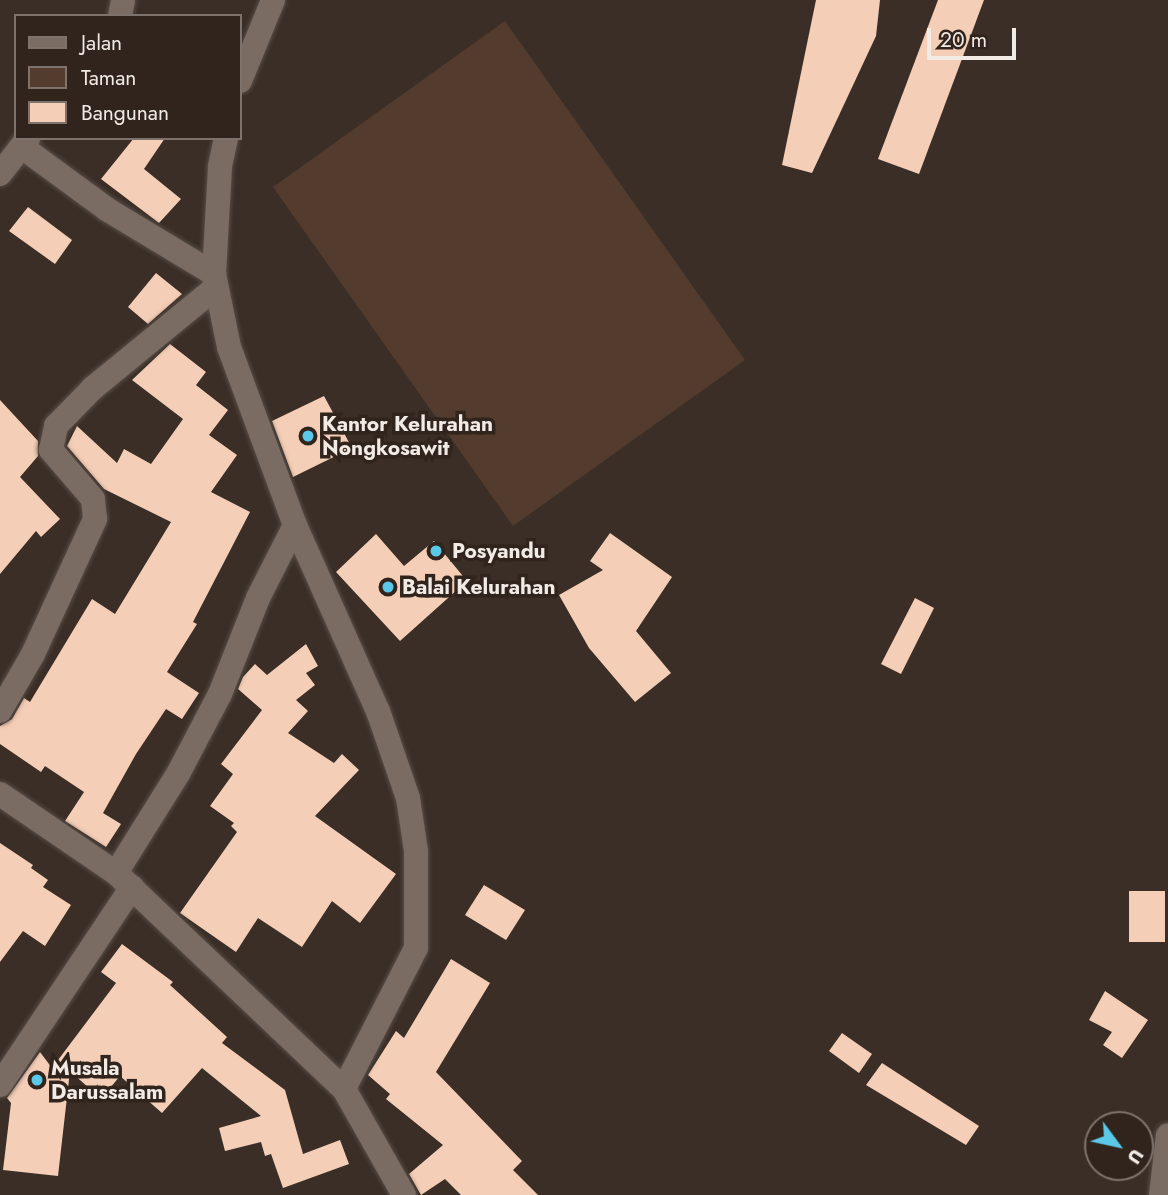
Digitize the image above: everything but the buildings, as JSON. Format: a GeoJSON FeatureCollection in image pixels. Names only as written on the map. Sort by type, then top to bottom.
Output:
{"type":"FeatureCollection","features":[{"type":"Feature","properties":{"kind":"street"},"geometry":{"type":"LineString","coordinates":[[242,76],[273,0]]}},
{"type":"Feature","properties":{"kind":"street"},"geometry":{"type":"LineString","coordinates":[[226,140],[219,167],[214,281],[229,347],[295,525],[378,710],[408,798],[416,851],[416,948],[344,1089]]}},
{"type":"Feature","properties":{"kind":"street"},"geometry":{"type":"LineString","coordinates":[[0,174],[25,142],[108,210],[214,281]]}},
{"type":"Feature","properties":{"kind":"street"},"geometry":{"type":"LineString","coordinates":[[0,711],[33,654],[95,519],[93,499],[51,450],[56,426],[93,388],[214,281]]}},
{"type":"Feature","properties":{"kind":"street"},"geometry":{"type":"LineString","coordinates":[[0,1085],[124,880],[220,694],[258,598],[295,525]]}},
{"type":"Feature","properties":{"kind":"street"},"geometry":{"type":"LineString","coordinates":[[0,794],[124,880],[344,1089],[404,1195]]}},
{"type":"Feature","properties":{"kind":"street"},"geometry":{"type":"LineString","coordinates":[[1161,1195],[1168,1135]]}},
{"type":"Feature","properties":{"kind":"green space"},"geometry":{"type":"Polygon","coordinates":[[[505,21],[745,360],[513,526],[273,187],[505,21]]]}},
{"type":"Feature","properties":{"kind":"place","name":"Kantor Kelurahan Nongkosawit"},"geometry":{"type":"Point","coordinates":[308,436]}},
{"type":"Feature","properties":{"kind":"place","name":"Posyandu"},"geometry":{"type":"Point","coordinates":[436,551]}},
{"type":"Feature","properties":{"kind":"place","name":"Balai Kelurahan"},"geometry":{"type":"Point","coordinates":[388,587]}},
{"type":"Feature","properties":{"kind":"place","name":"Musala Darussalam"},"geometry":{"type":"Point","coordinates":[37,1080]}}]}
